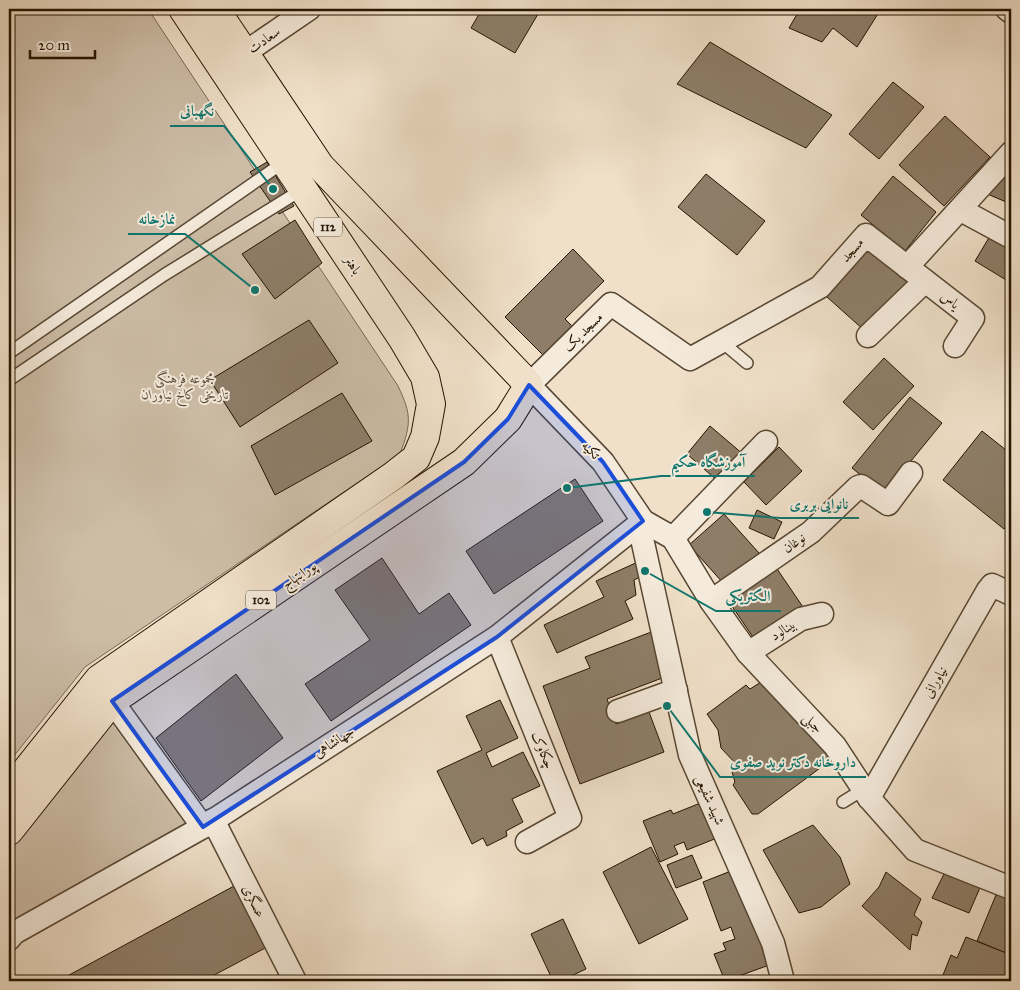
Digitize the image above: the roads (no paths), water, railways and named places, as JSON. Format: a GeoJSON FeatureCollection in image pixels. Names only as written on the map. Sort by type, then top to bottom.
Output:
{"type":"FeatureCollection","features":[{"type":"Feature","properties":{"kind":"main road","name":"باهنر"},"geometry":{"type":"LineString","coordinates":[[183,9],[402,338],[425,377],[431,404],[426,437],[416,458]]}},
{"type":"Feature","properties":{"kind":"main road","name":"112"},"geometry":{"type":"LineString","coordinates":[[214,9],[320,166],[529,385]]}},
{"type":"Feature","properties":{"kind":"main road","name":"پورابتهاج"},"geometry":{"type":"LineString","coordinates":[[9,831],[112,701],[464,462],[508,419],[529,385]]}},
{"type":"Feature","properties":{"kind":"main road","name":"پورابتهاج"},"geometry":{"type":"LineString","coordinates":[[9,792],[100,679],[385,482],[416,458]]}},
{"type":"Feature","properties":{"kind":"street","name":"سعادت"},"geometry":{"type":"LineString","coordinates":[[243,54],[309,9]]}},
{"type":"Feature","properties":{"kind":"street"},"geometry":{"type":"LineString","coordinates":[[1007,9],[1011,12]]}},
{"type":"Feature","properties":{"kind":"street"},"geometry":{"type":"LineString","coordinates":[[907,267],[1011,153]]}},
{"type":"Feature","properties":{"kind":"street"},"geometry":{"type":"LineString","coordinates":[[961,210],[1011,237]]}},
{"type":"Feature","properties":{"kind":"street","name":"مسجد"},"geometry":{"type":"LineString","coordinates":[[690,359],[820,287],[866,234],[907,267]]}},
{"type":"Feature","properties":{"kind":"street","name":"یاس"},"geometry":{"type":"LineString","coordinates":[[907,267],[972,318],[955,346]]}},
{"type":"Feature","properties":{"kind":"street"},"geometry":{"type":"LineString","coordinates":[[868,336],[925,281]]}},
{"type":"Feature","properties":{"kind":"street","name":"مسجد یک"},"geometry":{"type":"LineString","coordinates":[[529,385],[611,304],[690,359]]}},
{"type":"Feature","properties":{"kind":"street","name":"تکیه"},"geometry":{"type":"LineString","coordinates":[[529,385],[603,462],[641,523]]}},
{"type":"Feature","properties":{"kind":"street"},"geometry":{"type":"LineString","coordinates":[[673,538],[766,442]]}},
{"type":"Feature","properties":{"kind":"street","name":"نوغان"},"geometry":{"type":"LineString","coordinates":[[711,601],[811,532],[858,487],[861,486],[888,504],[911,473]]}},
{"type":"Feature","properties":{"kind":"street","name":"جبلی"},"geometry":{"type":"LineString","coordinates":[[641,523],[673,538],[711,601],[748,653],[835,746],[867,794],[915,850],[1011,888]]}},
{"type":"Feature","properties":{"kind":"street","name":"جهانشاهی"},"geometry":{"type":"LineString","coordinates":[[11,935],[208,824],[497,636],[641,523]]}},
{"type":"Feature","properties":{"kind":"street","name":"شهید شفیعی"},"geometry":{"type":"LineString","coordinates":[[641,523],[690,755],[773,943],[783,981]]}},
{"type":"Feature","properties":{"kind":"street","name":"نیاورانی"},"geometry":{"type":"LineString","coordinates":[[867,794],[988,590],[992,586],[1011,594]]}},
{"type":"Feature","properties":{"kind":"street","name":"بینالود"},"geometry":{"type":"LineString","coordinates":[[748,653],[801,619],[822,614]]}},
{"type":"Feature","properties":{"kind":"street","name":"چکاوک"},"geometry":{"type":"LineString","coordinates":[[497,636],[570,818],[527,842]]}},
{"type":"Feature","properties":{"kind":"street"},"geometry":{"type":"LineString","coordinates":[[618,711],[676,690]]}},
{"type":"Feature","properties":{"kind":"street","name":"عسگری"},"geometry":{"type":"LineString","coordinates":[[112,701],[208,824],[294,981]]}},
{"type":"Feature","properties":{"kind":"lane"},"geometry":{"type":"LineString","coordinates":[[9,353],[284,162]]}},
{"type":"Feature","properties":{"kind":"lane"},"geometry":{"type":"LineString","coordinates":[[9,380],[164,275],[303,189]]}},
{"type":"Feature","properties":{"kind":"lane"},"geometry":{"type":"LineString","coordinates":[[722,342],[747,363]]}},
{"type":"Feature","properties":{"kind":"lane"},"geometry":{"type":"LineString","coordinates":[[843,802],[867,794]]}},
{"type":"Feature","properties":{"kind":"place","name":"نگهبانی"},"geometry":{"type":"Point","coordinates":[273,189]}},
{"type":"Feature","properties":{"kind":"place","name":"نمازخانه"},"geometry":{"type":"Point","coordinates":[255,290]}},
{"type":"Feature","properties":{"kind":"place","name":"آموزشگاه حکیم"},"geometry":{"type":"Point","coordinates":[567,488]}},
{"type":"Feature","properties":{"kind":"place","name":"نانوایی بربری"},"geometry":{"type":"Point","coordinates":[707,512]}},
{"type":"Feature","properties":{"kind":"place","name":"الکتریکی"},"geometry":{"type":"Point","coordinates":[645,571]}},
{"type":"Feature","properties":{"kind":"place","name":"داروخانه دکتر نوید صفوی"},"geometry":{"type":"Point","coordinates":[667,706]}},
{"type":"Feature","properties":{"kind":"park label","name":"مجموعه فرهنگی تاریخی کاخ نیاوران"},"geometry":{"type":"Point","coordinates":[185,386]}}]}
